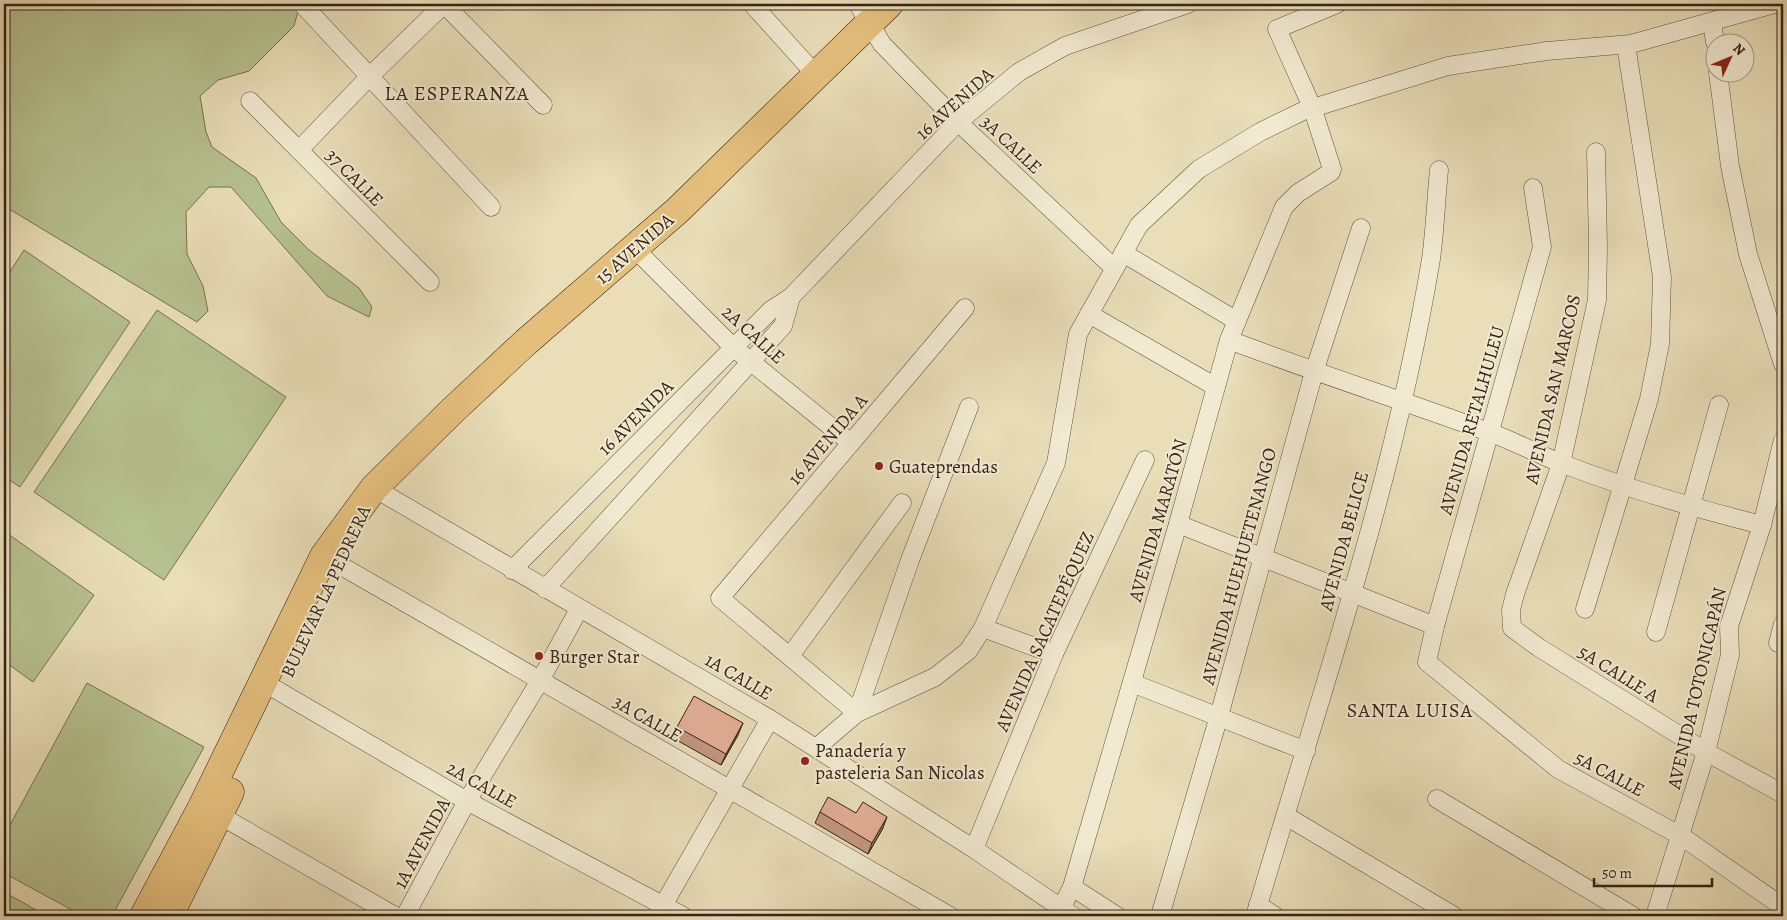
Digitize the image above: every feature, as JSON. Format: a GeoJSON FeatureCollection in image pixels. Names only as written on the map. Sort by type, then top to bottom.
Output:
{"type":"FeatureCollection","features":[{"type":"Feature","properties":{"kind":"main road","name":"15 AVENIDA"},"geometry":{"type":"LineString","coordinates":[[374,488],[452,410],[526,342],[634,249],[816,75],[863,13],[889,4]]}},
{"type":"Feature","properties":{"kind":"main road","name":"BULEVAR LA PEDRERA"},"geometry":{"type":"LineString","coordinates":[[169,916],[219,815],[271,686],[331,561],[374,488]]}},
{"type":"Feature","properties":{"kind":"main road","name":"BULEVAR LA PEDRERA"},"geometry":{"type":"LineString","coordinates":[[144,916],[202,807],[271,686]]}},
{"type":"Feature","properties":{"kind":"street"},"geometry":{"type":"LineString","coordinates":[[299,150],[369,77],[444,4],[543,105]]}},
{"type":"Feature","properties":{"kind":"street"},"geometry":{"type":"LineString","coordinates":[[752,4],[816,75]]}},
{"type":"Feature","properties":{"kind":"street","name":"16 AVENIDA"},"geometry":{"type":"LineString","coordinates":[[512,570],[771,310],[791,297],[958,122],[1019,72],[1065,46],[1188,4]]}},
{"type":"Feature","properties":{"kind":"street"},"geometry":{"type":"LineString","coordinates":[[1312,107],[1277,29],[1337,4]]}},
{"type":"Feature","properties":{"kind":"street"},"geometry":{"type":"LineString","coordinates":[[816,748],[857,713],[935,677],[968,651],[983,628],[1056,463],[1078,334],[1139,225],[1199,169],[1260,132],[1312,107],[1448,66],[1547,51],[1626,45],[1774,4]]}},
{"type":"Feature","properties":{"kind":"street"},"geometry":{"type":"LineString","coordinates":[[304,6],[492,206]]}},
{"type":"Feature","properties":{"kind":"street","name":"3A CALLE"},"geometry":{"type":"LineString","coordinates":[[863,13],[882,44],[958,122],[1114,268]]}},
{"type":"Feature","properties":{"kind":"street"},"geometry":{"type":"LineString","coordinates":[[1712,22],[1714,32]]}},
{"type":"Feature","properties":{"kind":"street"},"geometry":{"type":"LineString","coordinates":[[1585,609],[1649,399],[1660,344],[1662,276],[1626,45]]}},
{"type":"Feature","properties":{"kind":"street"},"geometry":{"type":"LineString","coordinates":[[1719,82],[1730,166],[1748,254],[1783,364]]}},
{"type":"Feature","properties":{"kind":"street","name":"37 CALLE"},"geometry":{"type":"LineString","coordinates":[[250,101],[430,282]]}},
{"type":"Feature","properties":{"kind":"street","name":"AVENIDA MARATÓN"},"geometry":{"type":"LineString","coordinates":[[1068,911],[1072,887],[1178,524],[1229,340],[1284,207],[1298,193],[1331,172],[1332,169],[1312,107]]}},
{"type":"Feature","properties":{"kind":"street","name":"AVENIDA SAN MARCOS"},"geometry":{"type":"LineString","coordinates":[[1512,628],[1511,610],[1515,594],[1561,464],[1597,300],[1596,152]]}},
{"type":"Feature","properties":{"kind":"street","name":"AVENIDA BELICE"},"geometry":{"type":"LineString","coordinates":[[1256,911],[1306,751],[1352,592],[1402,400],[1431,259],[1439,170]]}},
{"type":"Feature","properties":{"kind":"street","name":"AVENIDA RETALHULEU"},"geometry":{"type":"LineString","coordinates":[[1427,662],[1434,626],[1542,248],[1533,188]]}},
{"type":"Feature","properties":{"kind":"street","name":"AVENIDA HUEHUETENANGO"},"geometry":{"type":"LineString","coordinates":[[1160,916],[1219,716],[1314,372],[1361,228]]}},
{"type":"Feature","properties":{"kind":"street","name":"2A CALLE"},"geometry":{"type":"LineString","coordinates":[[634,249],[734,348],[851,443]]}},
{"type":"Feature","properties":{"kind":"street"},"geometry":{"type":"LineString","coordinates":[[1123,252],[1237,321]]}},
{"type":"Feature","properties":{"kind":"street","name":"16 AVENIDA"},"geometry":{"type":"LineString","coordinates":[[545,589],[783,326],[791,297]]}},
{"type":"Feature","properties":{"kind":"street","name":"16 AVENIDA A"},"geometry":{"type":"LineString","coordinates":[[790,656],[720,598],[965,308]]}},
{"type":"Feature","properties":{"kind":"street"},"geometry":{"type":"LineString","coordinates":[[1089,314],[1216,387]]}},
{"type":"Feature","properties":{"kind":"street"},"geometry":{"type":"LineString","coordinates":[[1229,340],[1314,372],[1402,400],[1490,432],[1561,464],[1623,486],[1691,507],[1762,525]]}},
{"type":"Feature","properties":{"kind":"street"},"geometry":{"type":"LineString","coordinates":[[1656,632],[1719,405]]}},
{"type":"Feature","properties":{"kind":"street"},"geometry":{"type":"LineString","coordinates":[[857,713],[910,560],[969,407]]}},
{"type":"Feature","properties":{"kind":"street","name":"AVENIDA TOTONICAPÁN"},"geometry":{"type":"LineString","coordinates":[[1655,916],[1706,752],[1730,655],[1729,626],[1779,479],[1783,440]]}},
{"type":"Feature","properties":{"kind":"street","name":"AVENIDA SACATEPÉQUEZ"},"geometry":{"type":"LineString","coordinates":[[974,849],[1054,654],[1144,460]]}},
{"type":"Feature","properties":{"kind":"street","name":"1A CALLE"},"geometry":{"type":"LineString","coordinates":[[374,488],[770,719],[1068,911]]}},
{"type":"Feature","properties":{"kind":"street"},"geometry":{"type":"LineString","coordinates":[[857,713],[790,656],[902,503]]}},
{"type":"Feature","properties":{"kind":"street"},"geometry":{"type":"LineString","coordinates":[[1178,524],[1434,626]]}},
{"type":"Feature","properties":{"kind":"street","name":"3A CALLE"},"geometry":{"type":"LineString","coordinates":[[331,561],[541,679],[731,791],[950,916]]}},
{"type":"Feature","properties":{"kind":"street","name":"1A AVENIDA"},"geometry":{"type":"LineString","coordinates":[[405,916],[467,801],[541,679],[579,609]]}},
{"type":"Feature","properties":{"kind":"street"},"geometry":{"type":"LineString","coordinates":[[1778,643],[1783,624]]}},
{"type":"Feature","properties":{"kind":"street"},"geometry":{"type":"LineString","coordinates":[[983,628],[1054,654]]}},
{"type":"Feature","properties":{"kind":"street","name":"5A CALLE A"},"geometry":{"type":"LineString","coordinates":[[1512,628],[1538,647],[1706,752],[1783,794]]}},
{"type":"Feature","properties":{"kind":"street","name":"5A CALLE"},"geometry":{"type":"LineString","coordinates":[[1427,662],[1558,770],[1681,836],[1783,907]]}},
{"type":"Feature","properties":{"kind":"street"},"geometry":{"type":"LineString","coordinates":[[1132,683],[1306,751]]}},
{"type":"Feature","properties":{"kind":"street","name":"2A CALLE"},"geometry":{"type":"LineString","coordinates":[[271,686],[467,801],[660,910],[683,916]]}},
{"type":"Feature","properties":{"kind":"street"},"geometry":{"type":"LineString","coordinates":[[660,910],[731,791],[770,719]]}},
{"type":"Feature","properties":{"kind":"street"},"geometry":{"type":"LineString","coordinates":[[1437,799],[1632,916]]}},
{"type":"Feature","properties":{"kind":"street"},"geometry":{"type":"LineString","coordinates":[[219,815],[395,916]]}},
{"type":"Feature","properties":{"kind":"street"},"geometry":{"type":"LineString","coordinates":[[1286,816],[1454,916]]}},
{"type":"Feature","properties":{"kind":"street"},"geometry":{"type":"LineString","coordinates":[[1072,887],[1117,916]]}},
{"type":"Feature","properties":{"kind":"street"},"geometry":{"type":"LineString","coordinates":[[1256,911],[1276,916]]}},
{"type":"Feature","properties":{"kind":"green space"},"geometry":{"type":"Polygon","coordinates":[[[4,4],[300,4],[294,26],[249,71],[218,80],[200,96],[206,132],[212,147],[256,178],[281,222],[309,250],[359,288],[372,307],[369,317],[327,296],[231,187],[209,187],[186,212],[187,254],[203,286],[208,311],[197,322],[4,206],[4,4]]]}},
{"type":"Feature","properties":{"kind":"green space"},"geometry":{"type":"Polygon","coordinates":[[[24,250],[130,322],[20,487],[4,476],[4,281],[24,250]]]}},
{"type":"Feature","properties":{"kind":"green space"},"geometry":{"type":"Polygon","coordinates":[[[157,310],[286,397],[164,580],[34,492],[157,310]]]}},
{"type":"Feature","properties":{"kind":"green space"},"geometry":{"type":"Polygon","coordinates":[[[4,531],[94,595],[33,682],[4,661],[4,531]]]}},
{"type":"Feature","properties":{"kind":"green space"},"geometry":{"type":"Polygon","coordinates":[[[87,683],[204,747],[112,916],[83,916],[4,873],[4,836],[87,683]]]}},
{"type":"Feature","properties":{"kind":"green space"},"geometry":{"type":"Polygon","coordinates":[[[4,892],[47,916],[4,916],[4,892]]]}},
{"type":"Feature","properties":{"kind":"building"},"geometry":{"type":"Polygon","coordinates":[[[694,696],[743,723],[726,754],[677,727],[694,696]]]}},
{"type":"Feature","properties":{"kind":"building"},"geometry":{"type":"Polygon","coordinates":[[[828,797],[856,813],[863,802],[887,817],[872,843],[820,812],[828,797]]]}},
{"type":"Feature","properties":{"kind":"place","name":"Guateprendas"},"geometry":{"type":"Point","coordinates":[879,466]}},
{"type":"Feature","properties":{"kind":"place","name":"Burger Star"},"geometry":{"type":"Point","coordinates":[539,656]}},
{"type":"Feature","properties":{"kind":"place","name":"Panadería y pasteleria San Nicolas"},"geometry":{"type":"Point","coordinates":[805,761]}},
{"type":"Feature","properties":{"kind":"district","name":"LA ESPERANZA"},"geometry":{"type":"Point","coordinates":[457,93]}},
{"type":"Feature","properties":{"kind":"district","name":"SANTA LUISA"},"geometry":{"type":"Point","coordinates":[1410,710]}}]}
